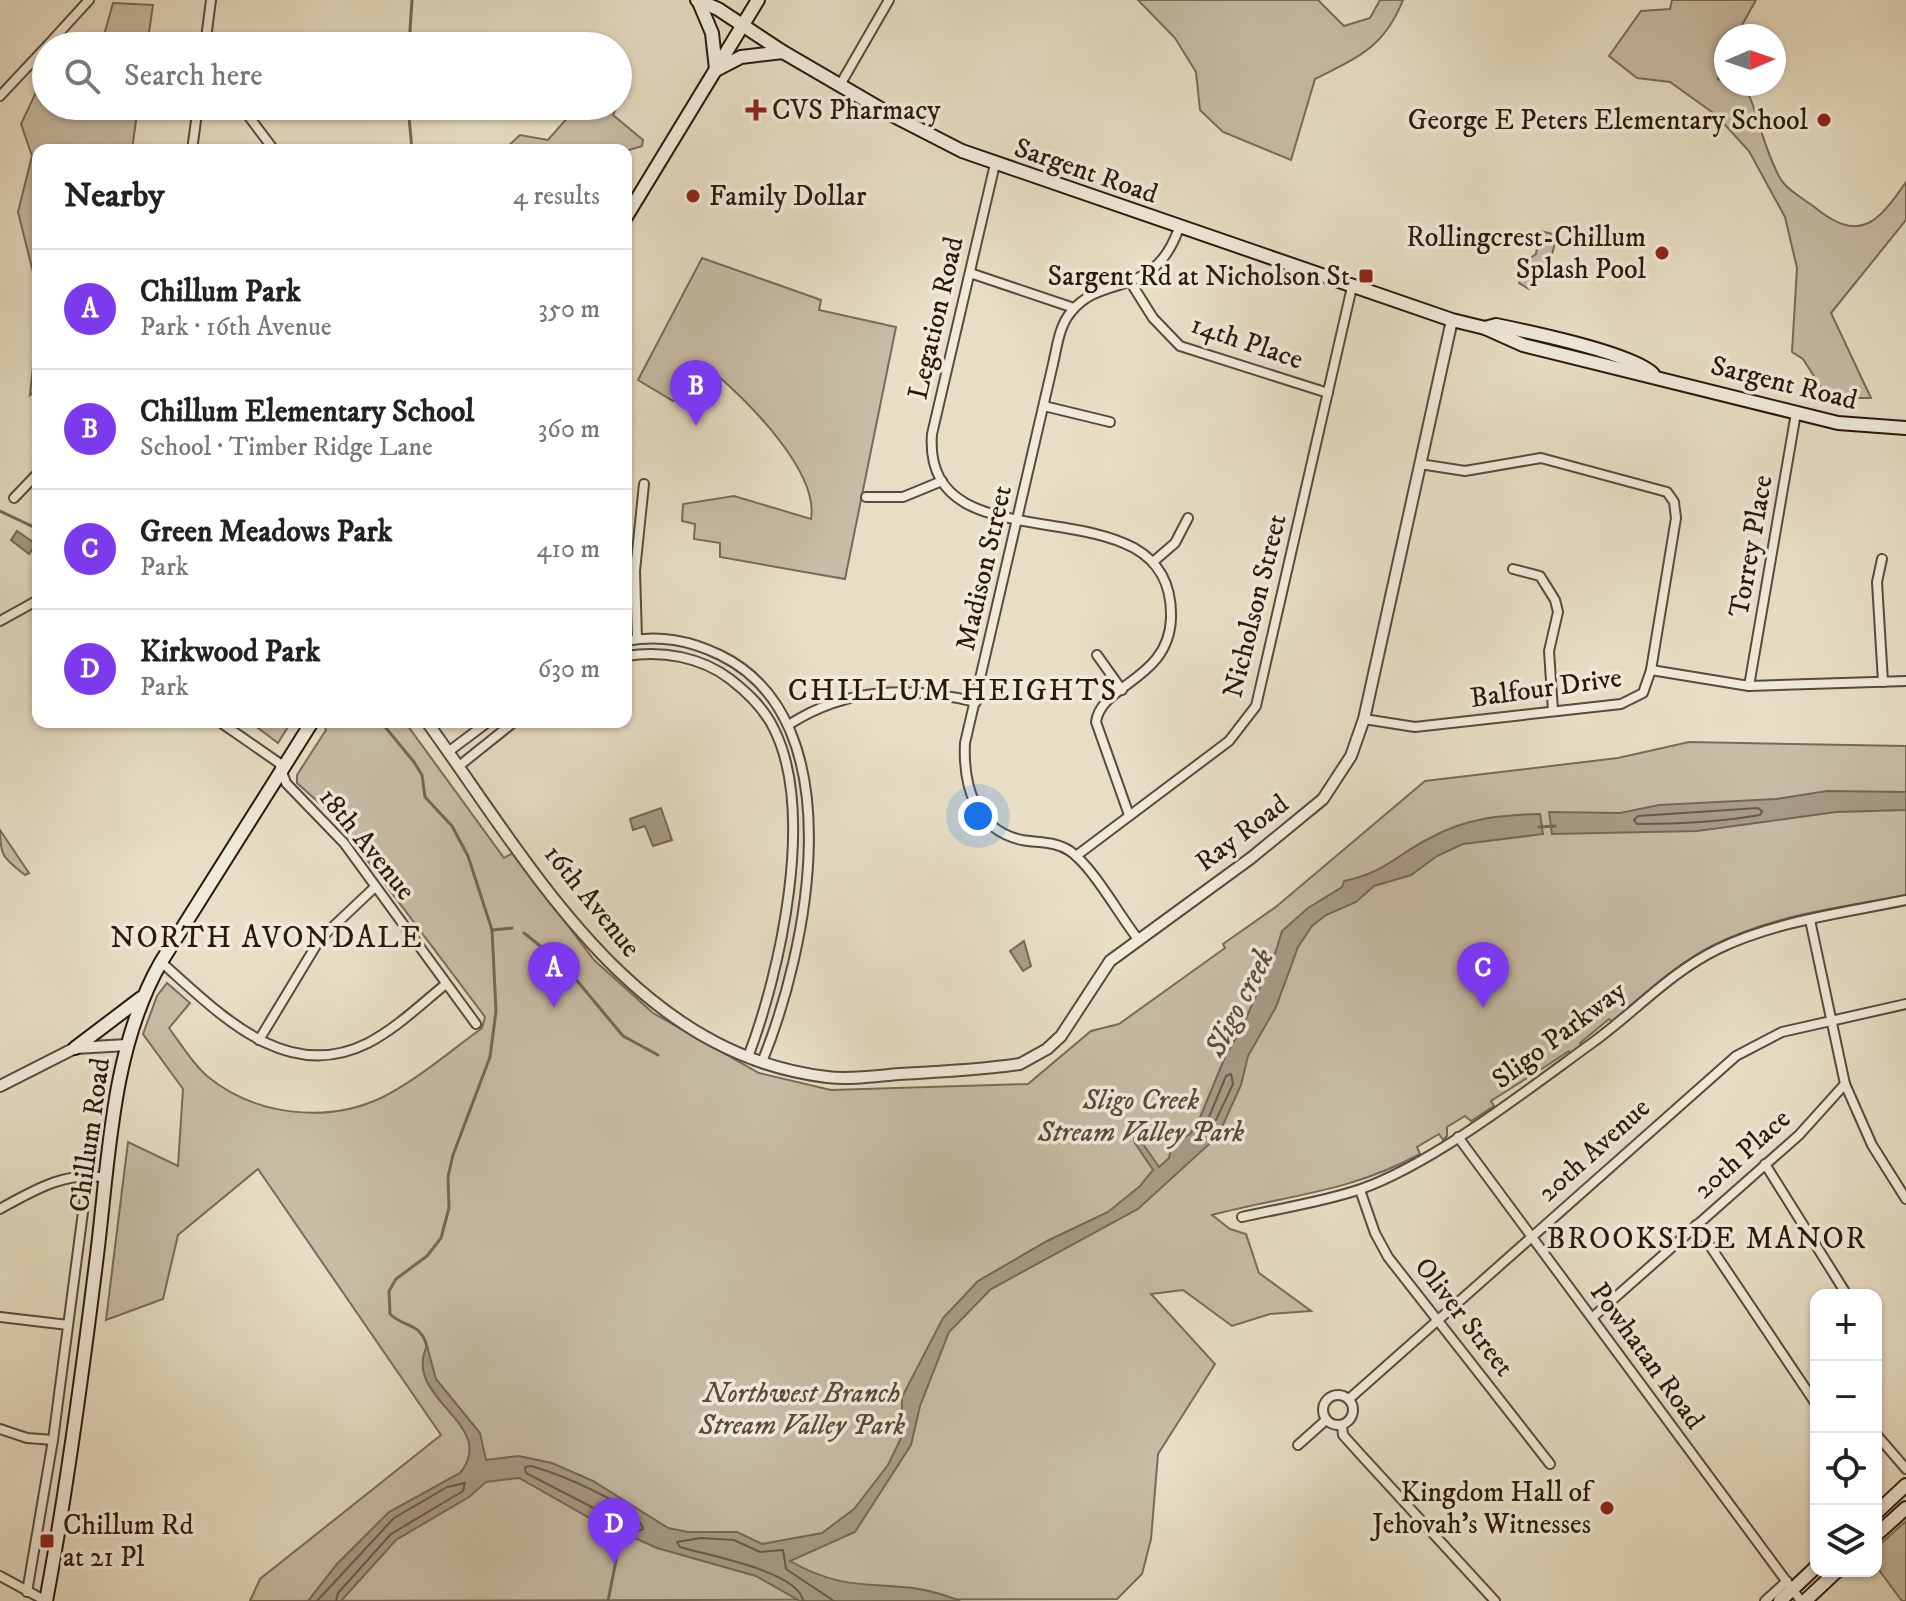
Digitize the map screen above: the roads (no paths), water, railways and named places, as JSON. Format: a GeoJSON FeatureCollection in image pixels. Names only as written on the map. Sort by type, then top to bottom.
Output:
{"type":"FeatureCollection","features":[{"type":"Feature","properties":{"kind":"main road"},"geometry":{"type":"LineString","coordinates":[[698,0],[712,33],[716,71]]}},
{"type":"Feature","properties":{"kind":"main road","name":"Sargent Road"},"geometry":{"type":"LineString","coordinates":[[698,0],[922,131],[995,164],[1452,320],[1485,328],[1496,325],[1569,343],[1643,364],[1653,374],[1796,413],[1852,426],[1906,428]]}},
{"type":"Feature","properties":{"kind":"main road"},"geometry":{"type":"LineString","coordinates":[[632,207],[758,0]]}},
{"type":"Feature","properties":{"kind":"main road"},"geometry":{"type":"LineString","coordinates":[[716,71],[741,57],[783,52]]}},
{"type":"Feature","properties":{"kind":"main road","name":"Chillum Road"},"geometry":{"type":"LineString","coordinates":[[46,1601],[73,1442],[127,1045],[141,998],[308,728]]}},
{"type":"Feature","properties":{"kind":"main road"},"geometry":{"type":"LineString","coordinates":[[75,1048],[141,998]]}},
{"type":"Feature","properties":{"kind":"main road"},"geometry":{"type":"LineString","coordinates":[[1882,1507],[1906,1485]]}},
{"type":"Feature","properties":{"kind":"main road"},"geometry":{"type":"LineString","coordinates":[[1882,1530],[1906,1508]]}},
{"type":"Feature","properties":{"kind":"main road"},"geometry":{"type":"LineString","coordinates":[[1780,1601],[1790,1585],[1810,1571]]}},
{"type":"Feature","properties":{"kind":"main road"},"geometry":{"type":"LineString","coordinates":[[1803,1601],[1830,1577]]}},
{"type":"Feature","properties":{"kind":"street"},"geometry":{"type":"LineString","coordinates":[[59,32],[89,0]]}},
{"type":"Feature","properties":{"kind":"street"},"geometry":{"type":"LineString","coordinates":[[207,32],[211,0]]}},
{"type":"Feature","properties":{"kind":"street"},"geometry":{"type":"LineString","coordinates":[[840,85],[889,0]]}},
{"type":"Feature","properties":{"kind":"street"},"geometry":{"type":"LineString","coordinates":[[0,96],[32,61]]}},
{"type":"Feature","properties":{"kind":"street"},"geometry":{"type":"LineString","coordinates":[[193,144],[196,120]]}},
{"type":"Feature","properties":{"kind":"street"},"geometry":{"type":"LineString","coordinates":[[252,120],[270,144]]}},
{"type":"Feature","properties":{"kind":"street","name":"Legation Road"},"geometry":{"type":"LineString","coordinates":[[942,481],[931,459],[932,434],[995,164]]}},
{"type":"Feature","properties":{"kind":"street"},"geometry":{"type":"LineString","coordinates":[[970,273],[1074,308],[1090,297],[1131,283],[1163,260],[1179,228]]}},
{"type":"Feature","properties":{"kind":"street","name":"14th Place"},"geometry":{"type":"LineString","coordinates":[[1131,283],[1153,318],[1180,346],[1328,393]]}},
{"type":"Feature","properties":{"kind":"street","name":"Nicholson Street"},"geometry":{"type":"LineString","coordinates":[[1076,856],[1229,741],[1256,706],[1352,287]]}},
{"type":"Feature","properties":{"kind":"street","name":"Madison Street"},"geometry":{"type":"LineString","coordinates":[[1074,308],[1061,332],[965,743],[965,764],[968,787],[977,808],[992,826],[1010,837],[1056,845],[1076,856]]}},
{"type":"Feature","properties":{"kind":"street","name":"Ray Road"},"geometry":{"type":"LineString","coordinates":[[762,1062],[804,1074],[842,1078],[1020,1064],[1047,1049],[1061,1036],[1079,1013],[1103,968],[1307,815],[1333,788],[1364,719],[1452,320]]}},
{"type":"Feature","properties":{"kind":"street"},"geometry":{"type":"LineString","coordinates":[[1044,406],[1110,422]]}},
{"type":"Feature","properties":{"kind":"street","name":"Torrey Place"},"geometry":{"type":"LineString","coordinates":[[1749,686],[1796,413]]}},
{"type":"Feature","properties":{"kind":"street"},"geometry":{"type":"LineString","coordinates":[[1420,464],[1465,471],[1541,458],[1667,492],[1674,502],[1676,518],[1651,670]]}},
{"type":"Feature","properties":{"kind":"street"},"geometry":{"type":"LineString","coordinates":[[14,498],[32,479]]}},
{"type":"Feature","properties":{"kind":"street"},"geometry":{"type":"LineString","coordinates":[[866,497],[903,497],[942,481],[973,505],[1018,523],[1110,535],[1139,549],[1153,562],[1167,591],[1169,632],[1153,665],[1099,710],[1096,722],[1129,815]]}},
{"type":"Feature","properties":{"kind":"street"},"geometry":{"type":"LineString","coordinates":[[637,639],[635,571],[644,484]]}},
{"type":"Feature","properties":{"kind":"street"},"geometry":{"type":"LineString","coordinates":[[1153,562],[1175,543],[1188,518]]}},
{"type":"Feature","properties":{"kind":"street"},"geometry":{"type":"LineString","coordinates":[[1882,559],[1877,582],[1883,682]]}},
{"type":"Feature","properties":{"kind":"street"},"geometry":{"type":"LineString","coordinates":[[1513,569],[1540,576],[1557,606],[1549,651],[1553,711]]}},
{"type":"Feature","properties":{"kind":"street"},"geometry":{"type":"LineString","coordinates":[[0,621],[32,603]]}},
{"type":"Feature","properties":{"kind":"street"},"geometry":{"type":"LineString","coordinates":[[632,640],[682,640],[726,658],[756,680],[790,724],[803,774],[806,880],[792,972],[762,1062]]}},
{"type":"Feature","properties":{"kind":"street"},"geometry":{"type":"LineString","coordinates":[[1097,655],[1122,690]]}},
{"type":"Feature","properties":{"kind":"street"},"geometry":{"type":"LineString","coordinates":[[632,656],[686,658],[719,671],[757,702],[782,746],[789,791],[792,855],[787,912],[773,980],[748,1057]]}},
{"type":"Feature","properties":{"kind":"street","name":"Balfour Drive"},"geometry":{"type":"LineString","coordinates":[[1364,719],[1415,727],[1635,700],[1646,689],[1651,670],[1749,686],[1906,681]]}},
{"type":"Feature","properties":{"kind":"street"},"geometry":{"type":"LineString","coordinates":[[790,724],[824,705],[883,692],[924,691],[976,702]]}},
{"type":"Feature","properties":{"kind":"street"},"geometry":{"type":"LineString","coordinates":[[229,728],[279,763],[280,770]]}},
{"type":"Feature","properties":{"kind":"street","name":"16th Avenue"},"geometry":{"type":"LineString","coordinates":[[431,728],[581,933],[608,962],[665,1012],[762,1062]]}},
{"type":"Feature","properties":{"kind":"street"},"geometry":{"type":"LineString","coordinates":[[448,752],[480,728]]}},
{"type":"Feature","properties":{"kind":"street"},"geometry":{"type":"LineString","coordinates":[[459,766],[506,728]]}},
{"type":"Feature","properties":{"kind":"street","name":"18th Avenue"},"geometry":{"type":"LineString","coordinates":[[280,770],[286,783],[344,843],[476,1024]]}},
{"type":"Feature","properties":{"kind":"street"},"geometry":{"type":"LineString","coordinates":[[1076,856],[1138,939]]}},
{"type":"Feature","properties":{"kind":"street"},"geometry":{"type":"LineString","coordinates":[[259,1040],[320,939],[375,887]]}},
{"type":"Feature","properties":{"kind":"street","name":"Sligo Parkway"},"geometry":{"type":"LineString","coordinates":[[1242,1217],[1360,1190],[1458,1137],[1594,1042],[1687,965],[1748,936],[1906,900]]}},
{"type":"Feature","properties":{"kind":"street"},"geometry":{"type":"LineString","coordinates":[[1810,920],[1845,1084],[1872,1145],[1906,1199]]}},
{"type":"Feature","properties":{"kind":"street"},"geometry":{"type":"LineString","coordinates":[[161,962],[230,1023],[259,1040],[293,1054],[347,1051],[387,1031],[446,984]]}},
{"type":"Feature","properties":{"kind":"street","name":"20th Avenue"},"geometry":{"type":"LineString","coordinates":[[1349,1399],[1723,1065],[1770,1037],[1830,1019],[1906,1004]]}},
{"type":"Feature","properties":{"kind":"street"},"geometry":{"type":"LineString","coordinates":[[0,1086],[75,1048],[127,1045]]}},
{"type":"Feature","properties":{"kind":"street","name":"20th Place"},"geometry":{"type":"LineString","coordinates":[[1593,1317],[1814,1120],[1845,1084]]}},
{"type":"Feature","properties":{"kind":"street","name":"Powhatan Road"},"geometry":{"type":"LineString","coordinates":[[1458,1137],[1803,1601]]}},
{"type":"Feature","properties":{"kind":"street"},"geometry":{"type":"LineString","coordinates":[[1765,1164],[1843,1289]]}},
{"type":"Feature","properties":{"kind":"street"},"geometry":{"type":"LineString","coordinates":[[0,1209],[34,1190],[88,1174],[107,1178]]}},
{"type":"Feature","properties":{"kind":"street","name":"Chillum Road"},"geometry":{"type":"LineString","coordinates":[[27,1592],[53,1440],[88,1174]]}},
{"type":"Feature","properties":{"kind":"street","name":"Oliver Street"},"geometry":{"type":"LineString","coordinates":[[1360,1190],[1388,1257],[1550,1464]]}},
{"type":"Feature","properties":{"kind":"street"},"geometry":{"type":"LineString","coordinates":[[1696,1225],[1810,1395]]}},
{"type":"Feature","properties":{"kind":"street"},"geometry":{"type":"LineString","coordinates":[[0,1317],[68,1325]]}},
{"type":"Feature","properties":{"kind":"street"},"geometry":{"type":"LineString","coordinates":[[1341,1395],[1349,1399],[1354,1412],[1350,1420],[1342,1425],[1326,1420],[1323,1407],[1328,1399],[1341,1395]]}},
{"type":"Feature","properties":{"kind":"street"},"geometry":{"type":"LineString","coordinates":[[1298,1445],[1326,1420]]}},
{"type":"Feature","properties":{"kind":"street"},"geometry":{"type":"LineString","coordinates":[[1342,1425],[1343,1435],[1495,1601]]}},
{"type":"Feature","properties":{"kind":"street"},"geometry":{"type":"LineString","coordinates":[[0,1429],[27,1438],[53,1440]]}},
{"type":"Feature","properties":{"kind":"street"},"geometry":{"type":"LineString","coordinates":[[1882,1441],[1906,1469]]}},
{"type":"Feature","properties":{"kind":"street"},"geometry":{"type":"LineString","coordinates":[[0,1576],[46,1601]]}},
{"type":"Feature","properties":{"kind":"street"},"geometry":{"type":"LineString","coordinates":[[1765,1601],[1790,1585]]}},
{"type":"Feature","properties":{"kind":"water"},"geometry":{"type":"Polygon","coordinates":[[[17,531],[32,541],[32,550],[29,554],[11,540],[17,531]]]}},
{"type":"Feature","properties":{"kind":"water"},"geometry":{"type":"Polygon","coordinates":[[[1827,791],[1906,792],[1906,810],[1836,812],[1697,831],[1552,834],[1549,812],[1620,813],[1659,805],[1776,799],[1827,791]]]}},
{"type":"Feature","properties":{"kind":"water"},"geometry":{"type":"Polygon","coordinates":[[[661,808],[672,840],[653,846],[645,826],[633,830],[630,819],[661,808]]]}},
{"type":"Feature","properties":{"kind":"water"},"geometry":{"type":"Polygon","coordinates":[[[1540,814],[1543,834],[1463,844],[1437,856],[1411,875],[1374,886],[1356,902],[1326,915],[1312,926],[1298,947],[1276,1007],[1248,1056],[1241,1085],[1218,1136],[1138,1209],[991,1289],[949,1332],[920,1406],[911,1445],[855,1532],[790,1561],[836,1580],[914,1588],[960,1601],[800,1601],[756,1576],[657,1548],[588,1517],[519,1478],[486,1482],[469,1497],[396,1540],[341,1601],[308,1601],[337,1564],[389,1512],[460,1473],[469,1456],[468,1440],[460,1425],[427,1381],[423,1365],[427,1346],[436,1379],[480,1433],[486,1460],[519,1456],[552,1463],[593,1481],[668,1528],[688,1532],[737,1532],[762,1544],[822,1533],[854,1509],[888,1465],[902,1436],[902,1397],[943,1318],[978,1281],[1047,1241],[1108,1212],[1140,1186],[1153,1170],[1135,1143],[1131,1122],[1137,1121],[1139,1138],[1159,1167],[1169,1158],[1172,1144],[1190,1134],[1242,1027],[1282,931],[1308,908],[1342,887],[1344,881],[1381,868],[1445,831],[1484,819],[1540,814]]]}},
{"type":"Feature","properties":{"kind":"water"},"geometry":{"type":"Polygon","coordinates":[[[1024,941],[1031,966],[1023,971],[1010,951],[1024,941]]]}},
{"type":"Feature","properties":{"kind":"waterway"},"geometry":{"type":"LineString","coordinates":[[410,32],[412,0]]}},
{"type":"Feature","properties":{"kind":"waterway"},"geometry":{"type":"LineString","coordinates":[[409,120],[411,144]]}},
{"type":"Feature","properties":{"kind":"waterway"},"geometry":{"type":"LineString","coordinates":[[0,511],[32,526]]}},
{"type":"Feature","properties":{"kind":"waterway"},"geometry":{"type":"LineString","coordinates":[[386,728],[414,762],[422,775],[425,797],[452,826],[468,856],[492,930],[496,1011],[490,1057],[453,1155],[448,1177],[449,1208],[441,1238],[427,1256],[396,1279],[389,1291],[390,1314],[421,1333],[427,1347]]}},
{"type":"Feature","properties":{"kind":"waterway","name":"Sligo creek"},"geometry":{"type":"LineString","coordinates":[[1539,827],[1555,826]]}},
{"type":"Feature","properties":{"kind":"waterway"},"geometry":{"type":"LineString","coordinates":[[492,930],[512,928]]}},
{"type":"Feature","properties":{"kind":"waterway"},"geometry":{"type":"LineString","coordinates":[[524,933],[564,965],[623,1036],[658,1055]]}},
{"type":"Feature","properties":{"kind":"waterway"},"geometry":{"type":"LineString","coordinates":[[608,1601],[622,1530]]}},
{"type":"Feature","properties":{"kind":"place","name":"CVS Pharmacy"},"geometry":{"type":"Point","coordinates":[756,110]}},
{"type":"Feature","properties":{"kind":"place","name":"George E Peters Elementary School"},"geometry":{"type":"Point","coordinates":[1824,120]}},
{"type":"Feature","properties":{"kind":"place","name":"Family Dollar"},"geometry":{"type":"Point","coordinates":[693,196]}},
{"type":"Feature","properties":{"kind":"place","name":"Rollingcrest-Chillum Splash Pool"},"geometry":{"type":"Point","coordinates":[1662,253]}},
{"type":"Feature","properties":{"kind":"place","name":"Sargent Rd at Nicholson St"},"geometry":{"type":"Point","coordinates":[1366,276]}},
{"type":"Feature","properties":{"kind":"place","name":"Chillum Elementary School"},"geometry":{"type":"Point","coordinates":[696,426]}},
{"type":"Feature","properties":{"kind":"place","name":"Chillum Park"},"geometry":{"type":"Point","coordinates":[554,1008]}},
{"type":"Feature","properties":{"kind":"place","name":"Green Meadows Park"},"geometry":{"type":"Point","coordinates":[1483,1008]}},
{"type":"Feature","properties":{"kind":"place","name":"Kingdom Hall of Jehovah’s Witnesses"},"geometry":{"type":"Point","coordinates":[1607,1508]}},
{"type":"Feature","properties":{"kind":"place","name":"Chillum Rd at 21 Pl"},"geometry":{"type":"Point","coordinates":[47,1541]}},
{"type":"Feature","properties":{"kind":"place","name":"Kirkwood Park"},"geometry":{"type":"Point","coordinates":[614,1564]}},
{"type":"Feature","properties":{"kind":"district","name":"CHILLUM HEIGHTS"},"geometry":{"type":"Point","coordinates":[953,691]}},
{"type":"Feature","properties":{"kind":"district","name":"NORTH AVONDALE"},"geometry":{"type":"Point","coordinates":[267,938]}},
{"type":"Feature","properties":{"kind":"district","name":"BROOKSIDE MANOR"},"geometry":{"type":"Point","coordinates":[1707,1239]}},
{"type":"Feature","properties":{"kind":"park label","name":"Sligo Creek Stream Valley Park"},"geometry":{"type":"Point","coordinates":[1141,1116]}},
{"type":"Feature","properties":{"kind":"park label","name":"Northwest Branch Stream Valley Park"},"geometry":{"type":"Point","coordinates":[802,1409]}}]}
